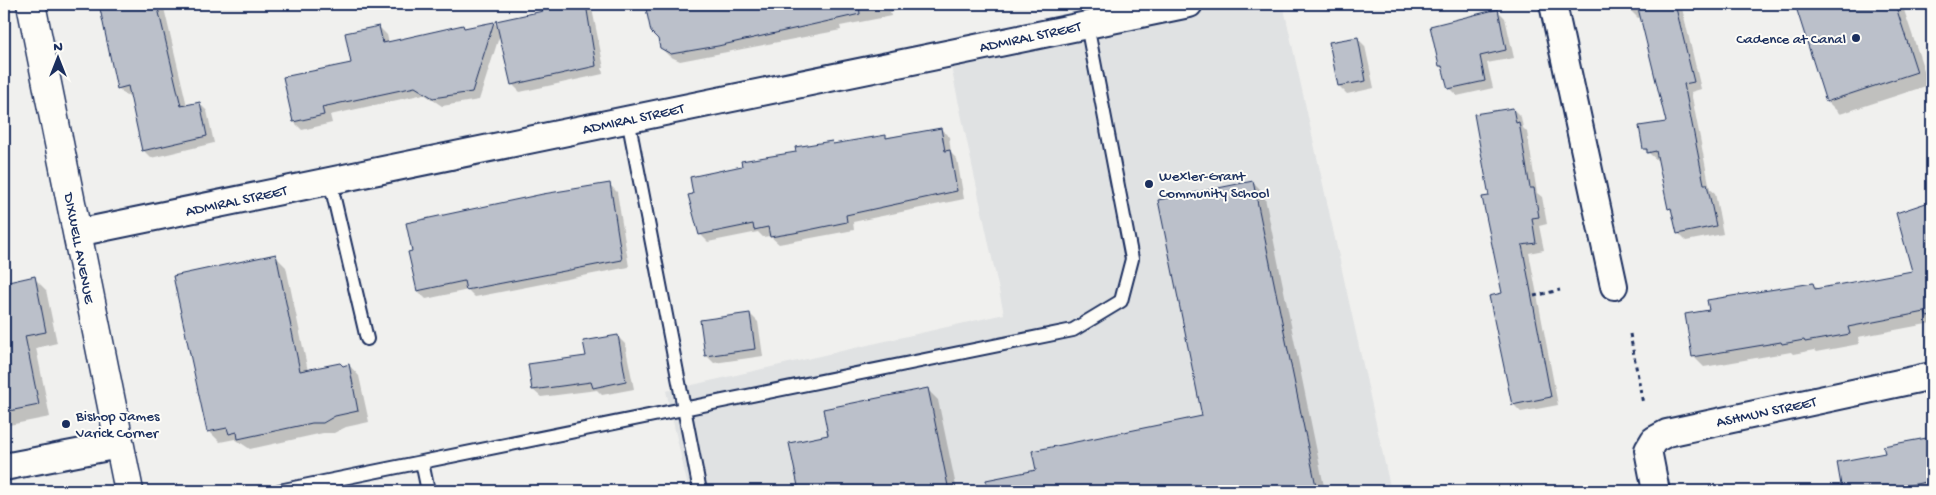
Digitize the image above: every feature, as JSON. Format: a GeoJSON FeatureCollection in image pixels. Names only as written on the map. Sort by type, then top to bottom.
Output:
{"type":"FeatureCollection","features":[{"type":"Feature","properties":{"kind":"main road","name":"DIXWELL AVENUE"},"geometry":{"type":"LineString","coordinates":[[31,4],[129,491]]}},
{"type":"Feature","properties":{"kind":"street","name":"ADMIRAL STREET"},"geometry":{"type":"LineString","coordinates":[[77,233],[1189,4]]}},
{"type":"Feature","properties":{"kind":"street"},"geometry":{"type":"LineString","coordinates":[[1553,4],[1614,286]]}},
{"type":"Feature","properties":{"kind":"street","name":"ASHMUN STREET"},"geometry":{"type":"LineString","coordinates":[[1656,491],[1648,450],[1654,440],[1667,433],[1932,376]]}},
{"type":"Feature","properties":{"kind":"street"},"geometry":{"type":"LineString","coordinates":[[4,467],[120,445]]}},
{"type":"Feature","properties":{"kind":"lane"},"geometry":{"type":"LineString","coordinates":[[279,491],[1073,330],[1120,301],[1132,259],[1087,25]]}},
{"type":"Feature","properties":{"kind":"lane"},"geometry":{"type":"LineString","coordinates":[[628,119],[700,491]]}},
{"type":"Feature","properties":{"kind":"lane"},"geometry":{"type":"LineString","coordinates":[[330,181],[367,339]]}},
{"type":"Feature","properties":{"kind":"lane"},"geometry":{"type":"LineString","coordinates":[[422,462],[428,491]]}},
{"type":"Feature","properties":{"kind":"path"},"geometry":{"type":"LineString","coordinates":[[1534,296],[1560,290]]}},
{"type":"Feature","properties":{"kind":"path"},"geometry":{"type":"LineString","coordinates":[[1630,334],[1643,404]]}},
{"type":"Feature","properties":{"kind":"shaded area","name":"Wexler-Grant Community School"},"geometry":{"type":"Polygon","coordinates":[[[1189,4],[1283,4],[1391,491],[689,491],[666,391],[1004,314],[948,53],[1189,4]]]}},
{"type":"Feature","properties":{"kind":"building"},"geometry":{"type":"Polygon","coordinates":[[[99,4],[157,4],[181,106],[200,102],[207,136],[142,151],[128,86],[117,89],[99,4]]]}},
{"type":"Feature","properties":{"kind":"building"},"geometry":{"type":"Polygon","coordinates":[[[541,4],[586,4],[596,66],[511,85],[496,21],[543,11],[541,4]]]}},
{"type":"Feature","properties":{"kind":"building"},"geometry":{"type":"Polygon","coordinates":[[[645,4],[859,4],[860,14],[718,46],[671,54],[660,48],[658,39],[651,32],[645,4]]]}},
{"type":"Feature","properties":{"kind":"building"},"geometry":{"type":"Polygon","coordinates":[[[1637,4],[1675,4],[1694,82],[1684,84],[1704,184],[1707,184],[1716,226],[1677,234],[1671,208],[1668,209],[1656,151],[1647,153],[1647,149],[1643,149],[1639,126],[1666,122],[1637,4]]]}},
{"type":"Feature","properties":{"kind":"building","name":"Cadence at Canal"},"geometry":{"type":"Polygon","coordinates":[[[1795,4],[1895,4],[1917,72],[1826,102],[1795,4]]]}},
{"type":"Feature","properties":{"kind":"building"},"geometry":{"type":"Polygon","coordinates":[[[1498,9],[1506,50],[1480,56],[1485,81],[1448,89],[1442,66],[1439,66],[1430,26],[1498,9]]]}},
{"type":"Feature","properties":{"kind":"building"},"geometry":{"type":"Polygon","coordinates":[[[494,22],[472,92],[433,98],[415,87],[322,107],[324,115],[293,122],[283,77],[351,63],[345,33],[379,26],[383,43],[463,25],[464,28],[494,22]]]}},
{"type":"Feature","properties":{"kind":"building"},"geometry":{"type":"Polygon","coordinates":[[[1358,37],[1366,81],[1338,86],[1329,42],[1358,37]]]}},
{"type":"Feature","properties":{"kind":"building"},"geometry":{"type":"Polygon","coordinates":[[[1513,108],[1516,123],[1519,122],[1530,188],[1534,188],[1539,217],[1532,218],[1536,243],[1522,245],[1551,397],[1512,405],[1489,296],[1502,293],[1482,197],[1489,196],[1474,114],[1513,108]]]}},
{"type":"Feature","properties":{"kind":"building"},"geometry":{"type":"Polygon","coordinates":[[[941,128],[945,151],[950,150],[957,191],[846,215],[847,222],[794,233],[770,237],[768,227],[754,230],[753,224],[699,235],[688,195],[693,194],[690,177],[742,166],[741,161],[796,152],[795,147],[832,141],[833,144],[886,135],[886,138],[941,128]]]}},
{"type":"Feature","properties":{"kind":"building"},"geometry":{"type":"Polygon","coordinates":[[[1253,181],[1317,491],[987,491],[986,480],[1036,470],[1032,451],[1202,416],[1158,200],[1253,181]]]}},
{"type":"Feature","properties":{"kind":"building"},"geometry":{"type":"Polygon","coordinates":[[[610,183],[622,260],[466,290],[464,281],[417,291],[408,252],[412,251],[406,223],[543,194],[610,183]]]}},
{"type":"Feature","properties":{"kind":"building"},"geometry":{"type":"Polygon","coordinates":[[[1932,201],[1932,316],[1927,317],[1925,312],[1848,327],[1850,334],[1805,342],[1804,340],[1782,344],[1781,342],[1692,357],[1685,314],[1709,310],[1707,300],[1813,283],[1815,289],[1912,271],[1896,213],[1932,201]]]}},
{"type":"Feature","properties":{"kind":"building"},"geometry":{"type":"Polygon","coordinates":[[[276,254],[300,371],[340,363],[343,366],[349,364],[358,411],[335,416],[323,423],[312,423],[238,439],[237,432],[229,434],[227,428],[207,432],[173,276],[276,254]]]}},
{"type":"Feature","properties":{"kind":"building"},"geometry":{"type":"Polygon","coordinates":[[[35,276],[46,332],[25,336],[39,405],[4,412],[4,283],[35,276]]]}},
{"type":"Feature","properties":{"kind":"building"},"geometry":{"type":"Polygon","coordinates":[[[750,313],[755,349],[705,356],[700,320],[750,313]]]}},
{"type":"Feature","properties":{"kind":"building"},"geometry":{"type":"Polygon","coordinates":[[[618,335],[626,381],[593,388],[591,382],[532,390],[528,364],[586,356],[583,341],[618,335]]]}},
{"type":"Feature","properties":{"kind":"building"},"geometry":{"type":"Polygon","coordinates":[[[928,388],[949,491],[799,491],[789,443],[828,435],[823,409],[928,388]]]}},
{"type":"Feature","properties":{"kind":"building"},"geometry":{"type":"Polygon","coordinates":[[[1932,437],[1932,481],[1894,488],[1894,491],[1842,491],[1837,462],[1885,453],[1883,446],[1932,437]]]}},
{"type":"Feature","properties":{"kind":"place","name":"Cadence at Canal"},"geometry":{"type":"Point","coordinates":[1856,38]}},
{"type":"Feature","properties":{"kind":"place","name":"Wexler-Grant Community School"},"geometry":{"type":"Point","coordinates":[1149,184]}},
{"type":"Feature","properties":{"kind":"place","name":"Bishop James Varick Corner"},"geometry":{"type":"Point","coordinates":[66,424]}}]}
